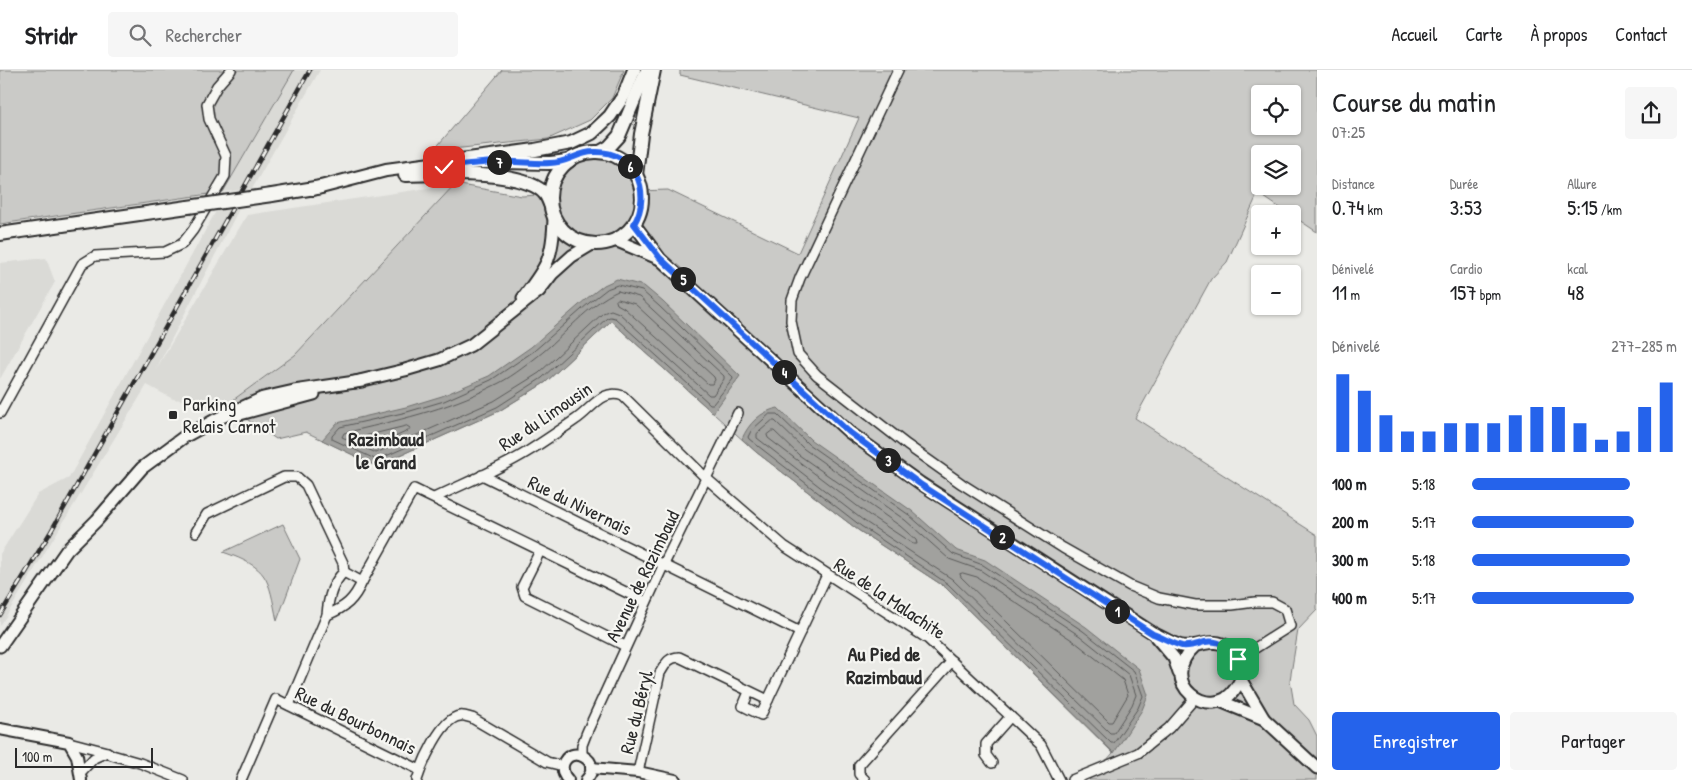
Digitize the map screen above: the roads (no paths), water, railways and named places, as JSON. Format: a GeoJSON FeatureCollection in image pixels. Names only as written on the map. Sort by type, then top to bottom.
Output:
{"type":"FeatureCollection","features":[{"type":"Feature","properties":{"kind":"main road"},"geometry":{"type":"LineString","coordinates":[[313,189],[386,170],[542,149],[572,143],[592,132],[610,116],[624,95],[634,70]]}},
{"type":"Feature","properties":{"kind":"main road"},"geometry":{"type":"LineString","coordinates":[[600,152],[610,147],[619,136],[647,70]]}},
{"type":"Feature","properties":{"kind":"main road"},"geometry":{"type":"LineString","coordinates":[[636,175],[641,134],[654,70]]}},
{"type":"Feature","properties":{"kind":"main road"},"geometry":{"type":"LineString","coordinates":[[550,204],[551,187],[559,170],[569,161],[585,153],[600,152],[610,154],[622,160],[636,175],[641,187],[641,210],[634,224],[626,233],[615,240],[600,244],[584,242],[572,237],[561,228],[554,218]]}},
{"type":"Feature","properties":{"kind":"main road"},"geometry":{"type":"LineString","coordinates":[[0,234],[313,189],[444,167],[500,162],[550,164],[569,161]]}},
{"type":"Feature","properties":{"kind":"main road"},"geometry":{"type":"LineString","coordinates":[[402,175],[455,174],[510,178],[527,183],[545,194],[554,218],[554,237],[550,256],[544,270],[515,310]]}},
{"type":"Feature","properties":{"kind":"main road"},"geometry":{"type":"LineString","coordinates":[[634,224],[660,258],[849,432],[920,484],[1153,634],[1181,646],[1195,646],[1207,642],[1219,643],[1230,649],[1238,659],[1241,680],[1264,719],[1317,768]]}},
{"type":"Feature","properties":{"kind":"main road"},"geometry":{"type":"LineString","coordinates":[[615,240],[660,258]]}},
{"type":"Feature","properties":{"kind":"main road"},"geometry":{"type":"LineString","coordinates":[[0,646],[67,550],[97,520],[142,468],[184,437],[215,420],[263,398],[405,370],[439,360],[471,345],[540,291],[552,274],[572,256],[592,244]]}},
{"type":"Feature","properties":{"kind":"main road"},"geometry":{"type":"LineString","coordinates":[[1153,634],[1174,658],[1185,689],[1194,698],[1207,702],[1220,701],[1232,694],[1241,680]]}},
{"type":"Feature","properties":{"kind":"main road"},"geometry":{"type":"LineString","coordinates":[[1180,676],[1181,664],[1186,654],[1195,646]]}},
{"type":"Feature","properties":{"kind":"main road"},"geometry":{"type":"LineString","coordinates":[[1220,701],[1264,719]]}},
{"type":"Feature","properties":{"kind":"street"},"geometry":{"type":"LineString","coordinates":[[0,411],[82,264],[95,256],[165,252],[182,244],[193,230],[226,176],[226,156],[209,119],[207,104],[217,86],[231,70]]}},
{"type":"Feature","properties":{"kind":"street"},"geometry":{"type":"LineString","coordinates":[[898,70],[800,278],[792,300],[791,314],[798,354],[817,376],[907,445],[962,484],[1063,548],[1130,586],[1160,598],[1195,605],[1272,602],[1285,609],[1290,626],[1238,659]]}},
{"type":"Feature","properties":{"kind":"street","name":"Rue du Limousin"},"geometry":{"type":"LineString","coordinates":[[434,498],[526,453],[586,413],[602,397],[608,394],[623,396],[707,479]]}},
{"type":"Feature","properties":{"kind":"street","name":"Avenue de Razimbaud"},"geometry":{"type":"LineString","coordinates":[[582,755],[582,745],[587,732],[625,646],[738,413]]}},
{"type":"Feature","properties":{"kind":"street","name":"Rue du Nivernais"},"geometry":{"type":"LineString","coordinates":[[482,475],[800,632]]}},
{"type":"Feature","properties":{"kind":"street"},"geometry":{"type":"LineString","coordinates":[[196,532],[207,514],[284,477],[297,477],[306,485],[343,563],[344,572]]}},
{"type":"Feature","properties":{"kind":"street","name":"Rue de la Malachite"},"geometry":{"type":"LineString","coordinates":[[707,479],[784,546],[928,639],[1041,744],[1059,780]]}},
{"type":"Feature","properties":{"kind":"street"},"geometry":{"type":"LineString","coordinates":[[327,615],[341,609],[356,596],[414,489],[646,602]]}},
{"type":"Feature","properties":{"kind":"street"},"geometry":{"type":"LineString","coordinates":[[540,551],[522,588],[525,596],[625,646]]}},
{"type":"Feature","properties":{"kind":"street"},"geometry":{"type":"LineString","coordinates":[[344,572],[362,582]]}},
{"type":"Feature","properties":{"kind":"street"},"geometry":{"type":"LineString","coordinates":[[289,705],[327,615],[328,604],[336,579],[344,572]]}},
{"type":"Feature","properties":{"kind":"street"},"geometry":{"type":"LineString","coordinates":[[749,692],[743,706],[762,715],[827,575]]}},
{"type":"Feature","properties":{"kind":"street","name":"Rue du Béryl"},"geometry":{"type":"LineString","coordinates":[[638,772],[660,673],[667,661],[672,658],[679,657],[768,700]]}},
{"type":"Feature","properties":{"kind":"street"},"geometry":{"type":"LineString","coordinates":[[865,780],[859,774],[859,765],[952,661]]}},
{"type":"Feature","properties":{"kind":"street"},"geometry":{"type":"LineString","coordinates":[[1072,780],[1138,753],[1170,728],[1194,698]]}},
{"type":"Feature","properties":{"kind":"street","name":"Rue du Bourbonnais"},"geometry":{"type":"LineString","coordinates":[[241,780],[276,699],[420,770]]}},
{"type":"Feature","properties":{"kind":"street"},"geometry":{"type":"LineString","coordinates":[[417,780],[420,770],[442,727],[450,719],[460,716],[472,718],[547,762],[563,766]]}},
{"type":"Feature","properties":{"kind":"street"},"geometry":{"type":"LineString","coordinates":[[992,763],[986,755],[986,744],[1010,717]]}},
{"type":"Feature","properties":{"kind":"street"},"geometry":{"type":"LineString","coordinates":[[0,729],[69,742],[107,752],[183,780]]}},
{"type":"Feature","properties":{"kind":"street"},"geometry":{"type":"LineString","coordinates":[[69,742],[77,756],[81,776]]}},
{"type":"Feature","properties":{"kind":"street"},"geometry":{"type":"LineString","coordinates":[[81,776],[94,758],[107,752]]}},
{"type":"Feature","properties":{"kind":"street"},"geometry":{"type":"LineString","coordinates":[[568,780],[564,774],[563,766],[565,761],[572,755],[582,755],[588,760],[591,772],[586,780]]}},
{"type":"Feature","properties":{"kind":"street"},"geometry":{"type":"LineString","coordinates":[[591,768],[638,772],[674,780]]}},
{"type":"Feature","properties":{"kind":"water"},"geometry":{"type":"Polygon","coordinates":[[[617,279],[644,286],[740,376],[713,413],[611,321],[546,382],[499,411],[376,466],[322,440],[337,423],[406,407],[442,396],[489,376],[531,347],[604,285],[617,279]]]}},
{"type":"Feature","properties":{"kind":"water"},"geometry":{"type":"Polygon","coordinates":[[[778,408],[811,440],[912,511],[956,550],[985,560],[1086,627],[1139,669],[1148,695],[1142,710],[1114,753],[945,587],[858,530],[756,452],[742,439],[756,419],[766,412],[778,408]]]}},
{"type":"Feature","properties":{"kind":"railway"},"geometry":{"type":"LineString","coordinates":[[0,615],[50,533],[310,70]]}},
{"type":"Feature","properties":{"kind":"place","name":"Parking Relais Carnot"},"geometry":{"type":"Point","coordinates":[173,415]}},
{"type":"Feature","properties":{"kind":"district","name":"Razimbaud le Grand"},"geometry":{"type":"Point","coordinates":[386,450]}},
{"type":"Feature","properties":{"kind":"district","name":"Au Pied de Razimbaud"},"geometry":{"type":"Point","coordinates":[884,664]}}]}
